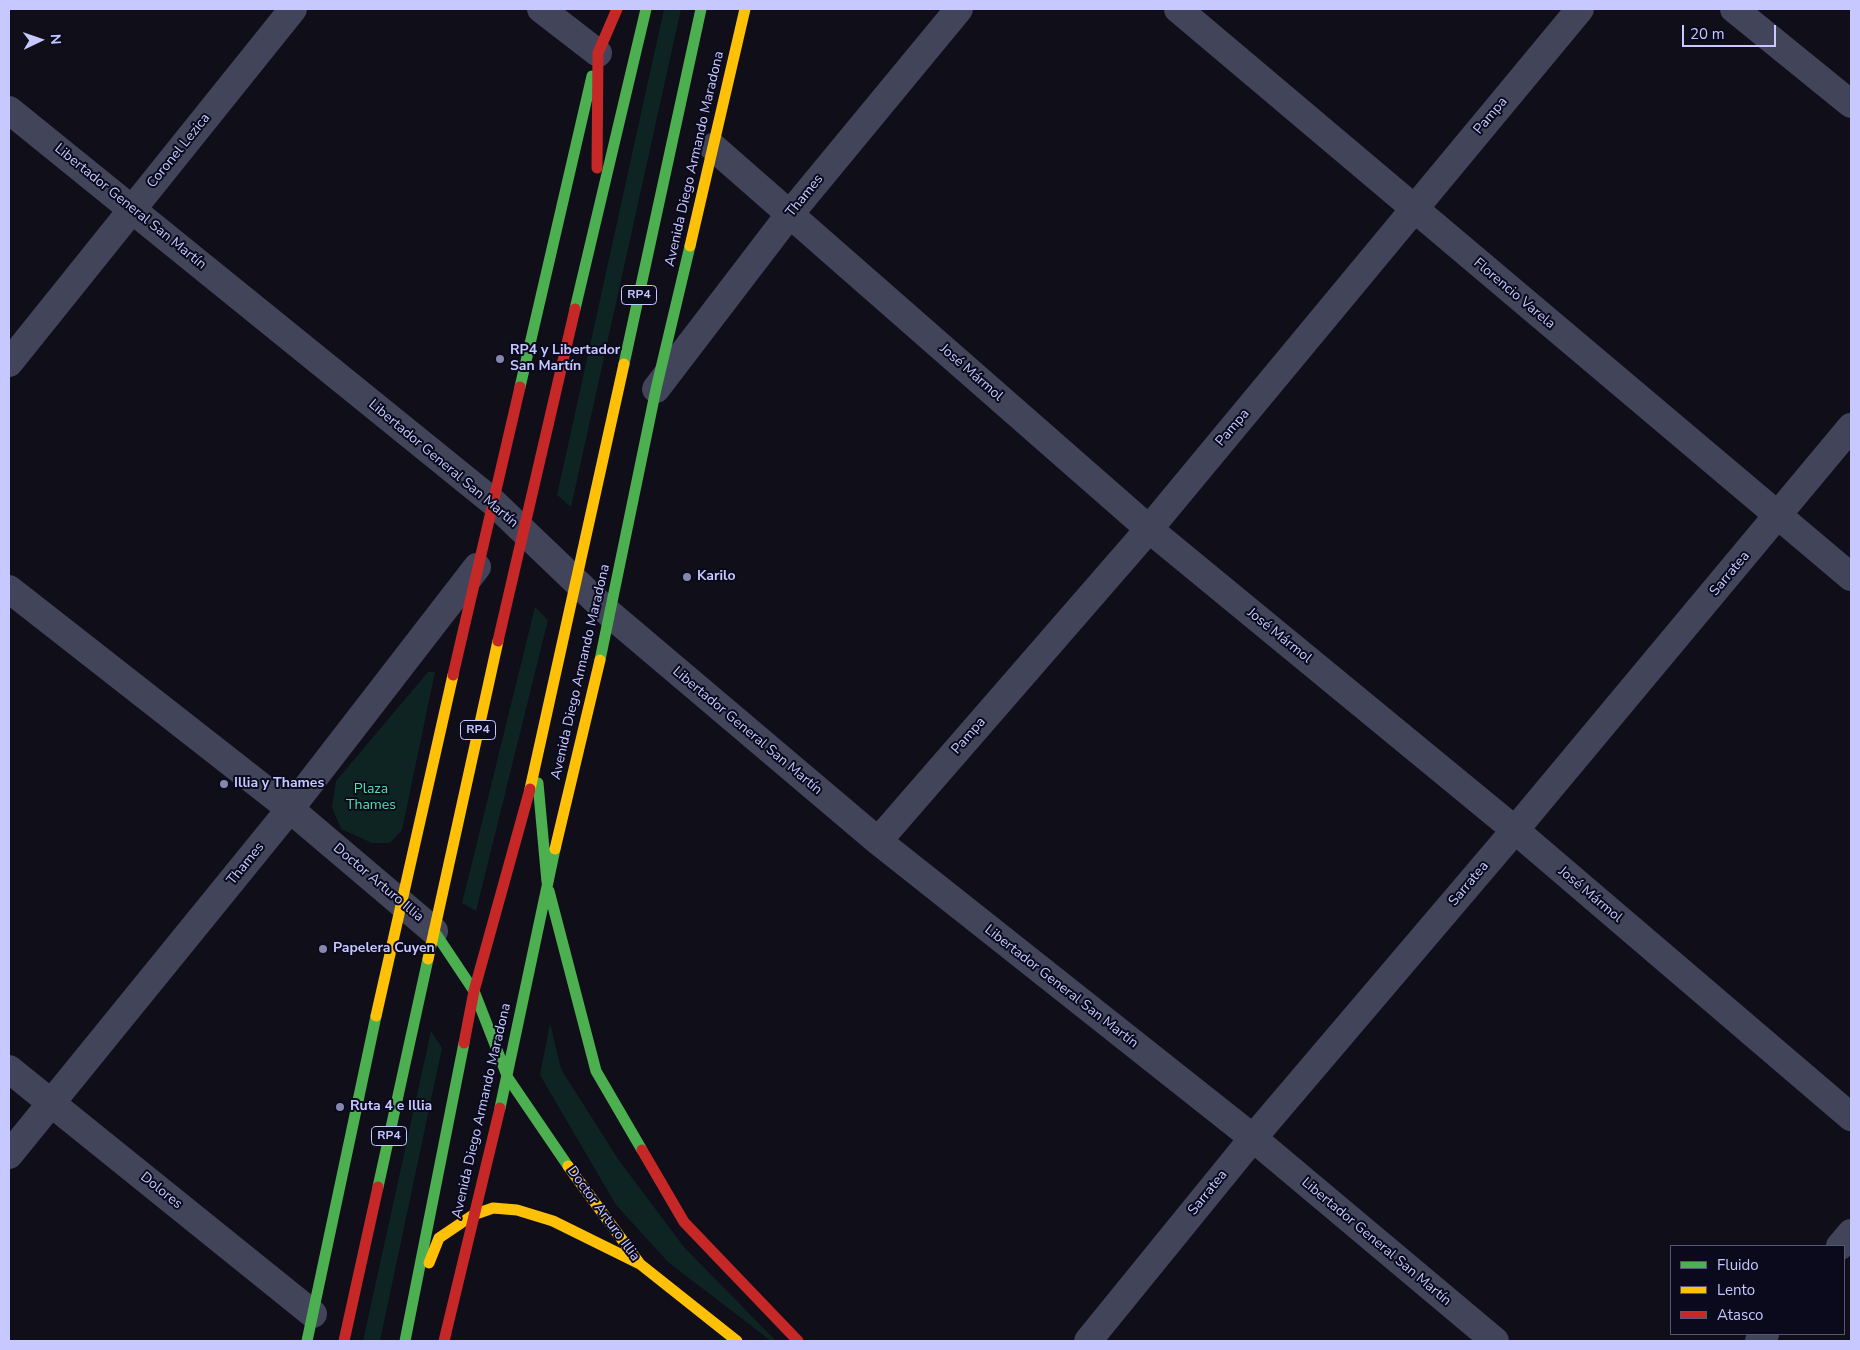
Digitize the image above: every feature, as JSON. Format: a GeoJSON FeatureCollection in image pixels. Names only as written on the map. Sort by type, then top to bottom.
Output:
{"type":"FeatureCollection","features":[{"type":"Feature","properties":{"kind":"main road"},"geometry":{"type":"LineString","coordinates":[[307,1341],[400,902],[607,9]]}},
{"type":"Feature","properties":{"kind":"main road"},"geometry":{"type":"LineString","coordinates":[[596,217],[598,53],[617,9]]}},
{"type":"Feature","properties":{"kind":"main road","name":"RP4"},"geometry":{"type":"LineString","coordinates":[[344,1341],[522,530],[646,9]]}},
{"type":"Feature","properties":{"kind":"main road","name":"Avenida Diego Armando Maradona"},"geometry":{"type":"LineString","coordinates":[[405,1341],[474,991],[536,767],[701,9]]}},
{"type":"Feature","properties":{"kind":"main road","name":"Avenida Diego Armando Maradona"},"geometry":{"type":"LineString","coordinates":[[444,1341],[472,1215],[508,1078],[547,882],[611,615],[656,389],[745,9]]}},
{"type":"Feature","properties":{"kind":"main road"},"geometry":{"type":"LineString","coordinates":[[536,767],[547,882],[596,1071],[684,1222],[798,1341]]}},
{"type":"Feature","properties":{"kind":"main road","name":"Doctor Arturo Illia"},"geometry":{"type":"LineString","coordinates":[[434,931],[474,991],[508,1078],[594,1204],[640,1264],[737,1341]]}},
{"type":"Feature","properties":{"kind":"main road"},"geometry":{"type":"LineString","coordinates":[[416,1292],[439,1238],[472,1215],[492,1208],[516,1210],[544,1218],[640,1264]]}},
{"type":"Feature","properties":{"kind":"street","name":"Coronel Lezica"},"geometry":{"type":"LineString","coordinates":[[9,363],[293,9]]}},
{"type":"Feature","properties":{"kind":"street"},"geometry":{"type":"LineString","coordinates":[[541,9],[598,53]]}},
{"type":"Feature","properties":{"kind":"street","name":"Thames"},"geometry":{"type":"LineString","coordinates":[[656,389],[789,215],[959,9]]}},
{"type":"Feature","properties":{"kind":"street","name":"Florencio Varela"},"geometry":{"type":"LineString","coordinates":[[1178,9],[1851,578]]}},
{"type":"Feature","properties":{"kind":"street","name":"Pampa"},"geometry":{"type":"LineString","coordinates":[[878,841],[1149,529],[1580,9]]}},
{"type":"Feature","properties":{"kind":"street"},"geometry":{"type":"LineString","coordinates":[[1734,9],[1851,104]]}},
{"type":"Feature","properties":{"kind":"street","name":"Libertador General San Martín"},"geometry":{"type":"LineString","coordinates":[[9,110],[492,501],[611,615],[878,841],[1253,1138],[1495,1341]]}},
{"type":"Feature","properties":{"kind":"street","name":"José Mármol"},"geometry":{"type":"LineString","coordinates":[[713,147],[1149,529],[1515,830],[1851,1117]]}},
{"type":"Feature","properties":{"kind":"street","name":"Sarratea"},"geometry":{"type":"LineString","coordinates":[[1088,1341],[1253,1138],[1778,517],[1851,426]]}},
{"type":"Feature","properties":{"kind":"street","name":"Thames"},"geometry":{"type":"LineString","coordinates":[[9,1155],[290,809],[477,567]]}},
{"type":"Feature","properties":{"kind":"street","name":"Doctor Arturo Illia"},"geometry":{"type":"LineString","coordinates":[[9,589],[290,809],[434,931]]}},
{"type":"Feature","properties":{"kind":"street","name":"Dolores"},"geometry":{"type":"LineString","coordinates":[[9,1069],[313,1314]]}},
{"type":"Feature","properties":{"kind":"street"},"geometry":{"type":"LineString","coordinates":[[1841,1245],[1851,1233]]}},
{"type":"Feature","properties":{"kind":"green space"},"geometry":{"type":"Polygon","coordinates":[[[664,9],[681,9],[571,507],[557,495],[664,9]]]}},
{"type":"Feature","properties":{"kind":"green space"},"geometry":{"type":"Polygon","coordinates":[[[535,607],[548,620],[476,911],[462,903],[535,607]]]}},
{"type":"Feature","properties":{"kind":"green space","name":"Plaza Thames"},"geometry":{"type":"Polygon","coordinates":[[[428,672],[435,672],[402,830],[390,843],[372,843],[341,829],[332,807],[336,781],[428,672]]]}},
{"type":"Feature","properties":{"kind":"green space"},"geometry":{"type":"Polygon","coordinates":[[[550,1023],[561,1069],[618,1159],[684,1247],[776,1341],[771,1341],[668,1262],[616,1205],[540,1075],[550,1023]]]}},
{"type":"Feature","properties":{"kind":"green space"},"geometry":{"type":"Polygon","coordinates":[[[431,1031],[442,1048],[380,1341],[363,1341],[431,1031]]]}},
{"type":"Feature","properties":{"kind":"traffic: fast"},"geometry":{"type":"LineString","coordinates":[[575,309],[646,9]]}},
{"type":"Feature","properties":{"kind":"traffic: fast"},"geometry":{"type":"LineString","coordinates":[[624,364],[701,9]]}},
{"type":"Feature","properties":{"kind":"traffic: fast"},"geometry":{"type":"LineString","coordinates":[[520,387],[592,76]]}},
{"type":"Feature","properties":{"kind":"traffic: fast"},"geometry":{"type":"LineString","coordinates":[[600,660],[656,389],[690,246]]}},
{"type":"Feature","properties":{"kind":"traffic: fast"},"geometry":{"type":"LineString","coordinates":[[538,783],[547,882]]}},
{"type":"Feature","properties":{"kind":"traffic: fast"},"geometry":{"type":"LineString","coordinates":[[500,1108],[555,849]]}},
{"type":"Feature","properties":{"kind":"traffic: fast"},"geometry":{"type":"LineString","coordinates":[[549,891],[596,1071],[642,1150]]}},
{"type":"Feature","properties":{"kind":"traffic: fast"},"geometry":{"type":"LineString","coordinates":[[434,931],[474,991],[508,1078],[568,1166]]}},
{"type":"Feature","properties":{"kind":"traffic: fast"},"geometry":{"type":"LineString","coordinates":[[378,1187],[428,959]]}},
{"type":"Feature","properties":{"kind":"traffic: fast"},"geometry":{"type":"LineString","coordinates":[[307,1341],[376,1016]]}},
{"type":"Feature","properties":{"kind":"traffic: fast"},"geometry":{"type":"LineString","coordinates":[[405,1341],[464,1043]]}},
{"type":"Feature","properties":{"kind":"traffic: slow"},"geometry":{"type":"LineString","coordinates":[[690,246],[745,9]]}},
{"type":"Feature","properties":{"kind":"traffic: slow"},"geometry":{"type":"LineString","coordinates":[[530,789],[624,364]]}},
{"type":"Feature","properties":{"kind":"traffic: slow"},"geometry":{"type":"LineString","coordinates":[[428,959],[498,641]]}},
{"type":"Feature","properties":{"kind":"traffic: slow"},"geometry":{"type":"LineString","coordinates":[[555,849],[600,660]]}},
{"type":"Feature","properties":{"kind":"traffic: slow"},"geometry":{"type":"LineString","coordinates":[[376,1016],[453,675]]}},
{"type":"Feature","properties":{"kind":"traffic: slow"},"geometry":{"type":"LineString","coordinates":[[568,1166],[640,1264],[737,1341]]}},
{"type":"Feature","properties":{"kind":"traffic: slow"},"geometry":{"type":"LineString","coordinates":[[429,1263],[439,1238],[473,1215],[493,1208],[517,1210],[553,1221],[640,1264]]}},
{"type":"Feature","properties":{"kind":"traffic: jam"},"geometry":{"type":"LineString","coordinates":[[597,168],[598,53],[617,9]]}},
{"type":"Feature","properties":{"kind":"traffic: jam"},"geometry":{"type":"LineString","coordinates":[[498,641],[575,309]]}},
{"type":"Feature","properties":{"kind":"traffic: jam"},"geometry":{"type":"LineString","coordinates":[[453,675],[520,387]]}},
{"type":"Feature","properties":{"kind":"traffic: jam"},"geometry":{"type":"LineString","coordinates":[[464,1043],[474,991],[530,789]]}},
{"type":"Feature","properties":{"kind":"traffic: jam"},"geometry":{"type":"LineString","coordinates":[[444,1341],[500,1108]]}},
{"type":"Feature","properties":{"kind":"traffic: jam"},"geometry":{"type":"LineString","coordinates":[[642,1150],[684,1222],[798,1341]]}},
{"type":"Feature","properties":{"kind":"traffic: jam"},"geometry":{"type":"LineString","coordinates":[[344,1341],[378,1187]]}},
{"type":"Feature","properties":{"kind":"place","name":"RP4 y Libertador San Martín"},"geometry":{"type":"Point","coordinates":[500,359]}},
{"type":"Feature","properties":{"kind":"place","name":"Karilo"},"geometry":{"type":"Point","coordinates":[687,577]}},
{"type":"Feature","properties":{"kind":"place","name":"Illia y Thames"},"geometry":{"type":"Point","coordinates":[224,784]}},
{"type":"Feature","properties":{"kind":"place","name":"Papelera Cuyen"},"geometry":{"type":"Point","coordinates":[323,949]}},
{"type":"Feature","properties":{"kind":"place","name":"Ruta 4 e Illia"},"geometry":{"type":"Point","coordinates":[340,1107]}}]}
